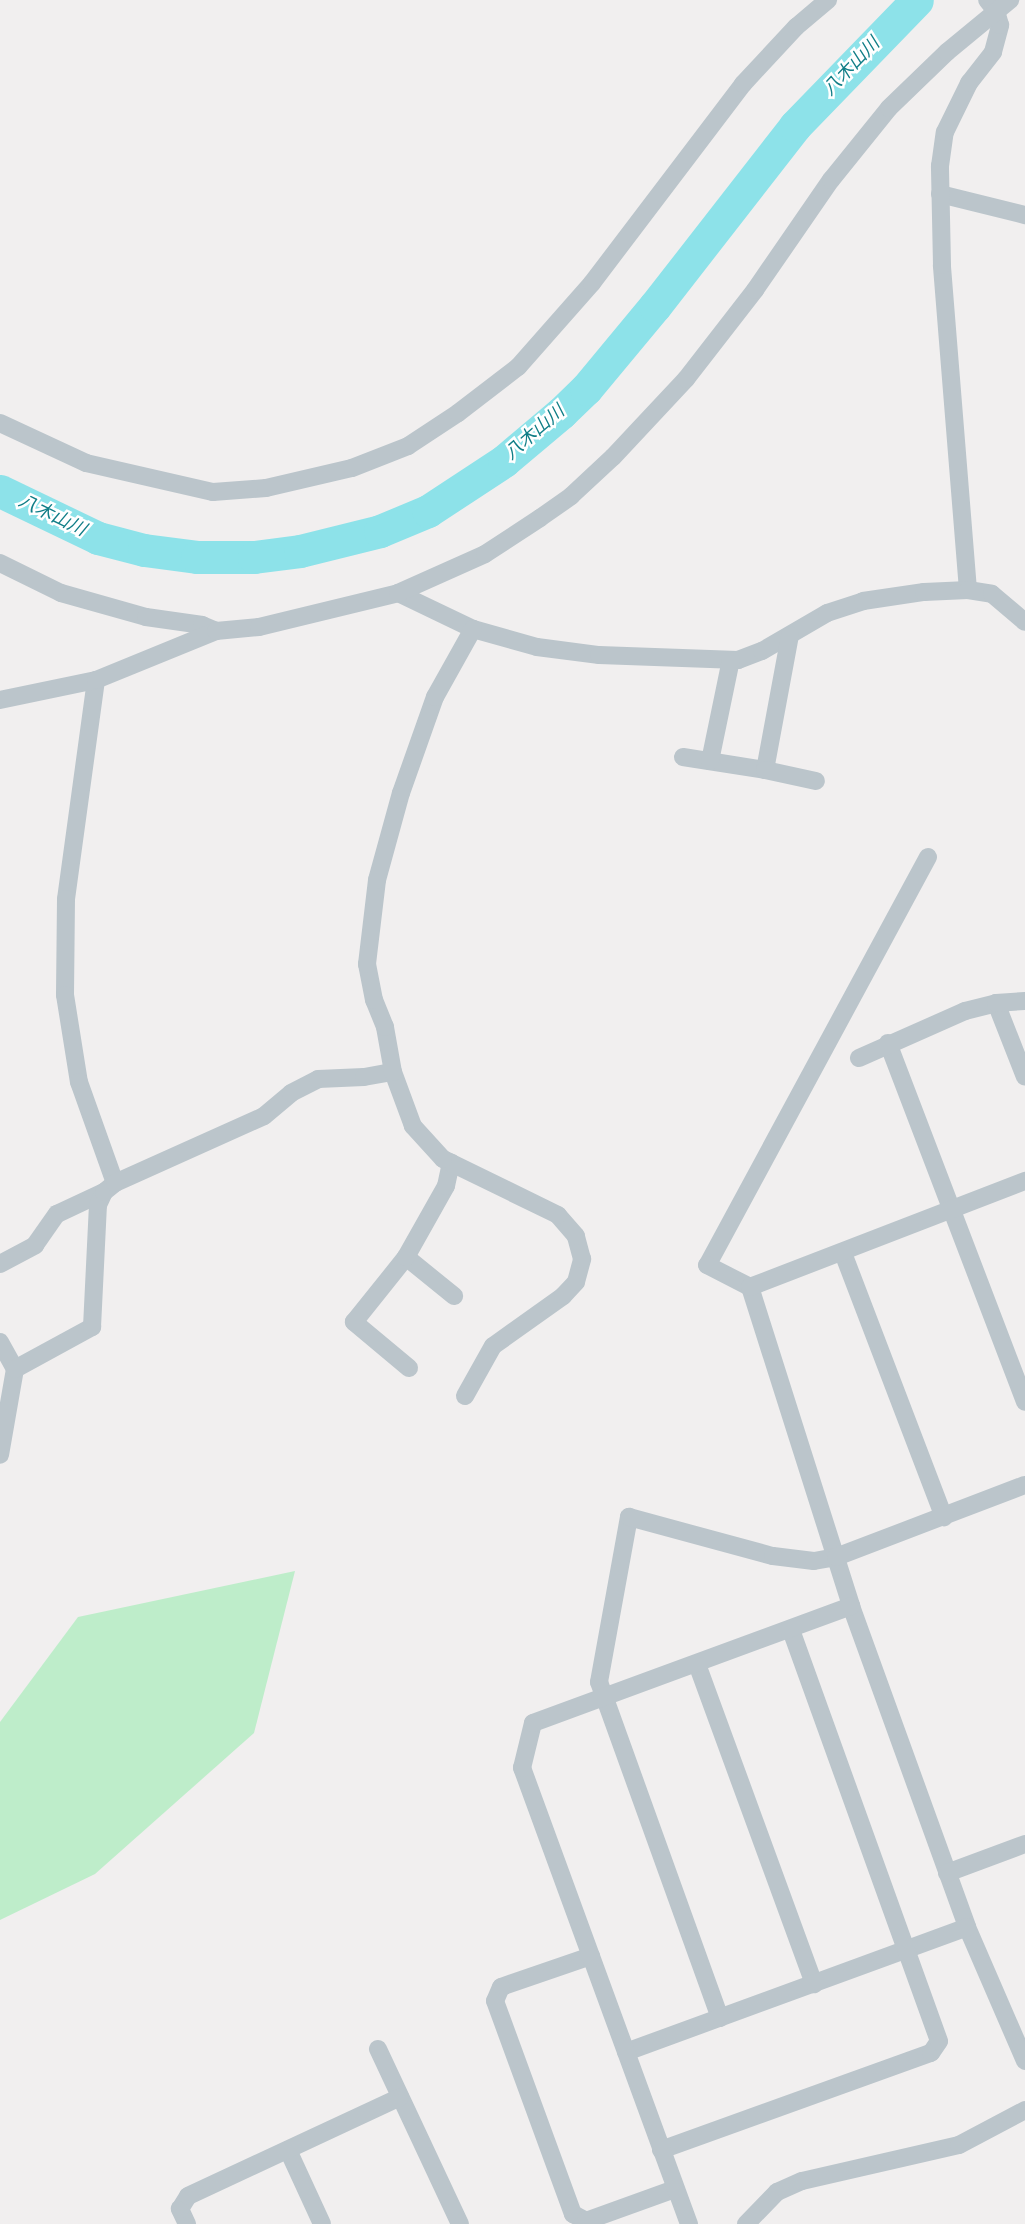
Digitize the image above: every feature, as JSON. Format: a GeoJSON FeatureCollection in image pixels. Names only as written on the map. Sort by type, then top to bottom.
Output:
{"type":"FeatureCollection","features":[{"type":"Feature","properties":{"kind":"street"},"geometry":{"type":"LineString","coordinates":[[2,428],[86,464],[213,492],[266,488],[352,468],[408,446],[458,413],[518,367],[592,283],[743,84],[796,27],[828,0]]}},
{"type":"Feature","properties":{"kind":"street"},"geometry":{"type":"LineString","coordinates":[[968,590],[944,296],[940,166],[945,132],[969,83],[993,52],[1000,25],[996,4]]}},
{"type":"Feature","properties":{"kind":"street"},"geometry":{"type":"LineString","coordinates":[[0,700],[96,680],[216,631],[259,627],[398,593],[485,554],[571,496],[613,457],[686,379],[755,290],[831,180],[889,108],[996,4]]}},
{"type":"Feature","properties":{"kind":"street"},"geometry":{"type":"LineString","coordinates":[[940,194],[1025,215]]}},
{"type":"Feature","properties":{"kind":"street"},"geometry":{"type":"LineString","coordinates":[[0,563],[61,593],[146,617],[202,625],[216,631]]}},
{"type":"Feature","properties":{"kind":"street"},"geometry":{"type":"LineString","coordinates":[[398,593],[473,629],[537,647],[598,655],[732,660],[762,651],[827,613],[863,601],[924,592],[968,590],[992,594],[1025,622]]}},
{"type":"Feature","properties":{"kind":"street"},"geometry":{"type":"LineString","coordinates":[[465,1396],[493,1346],[563,1296],[576,1282],[582,1259],[576,1236],[558,1215],[451,1163],[432,1148],[413,1126],[393,1072],[385,1027],[374,1000],[367,964],[376,880],[401,793],[435,697],[473,629]]}},
{"type":"Feature","properties":{"kind":"street"},"geometry":{"type":"LineString","coordinates":[[765,770],[790,635]]}},
{"type":"Feature","properties":{"kind":"street"},"geometry":{"type":"LineString","coordinates":[[710,761],[732,660]]}},
{"type":"Feature","properties":{"kind":"street"},"geometry":{"type":"LineString","coordinates":[[96,680],[66,899],[65,995],[79,1082],[110,1187]]}},
{"type":"Feature","properties":{"kind":"street"},"geometry":{"type":"LineString","coordinates":[[683,757],[816,781]]}},
{"type":"Feature","properties":{"kind":"street"},"geometry":{"type":"LineString","coordinates":[[928,857],[707,1265],[750,1287],[850,1606],[967,1927],[1025,2061]]}},
{"type":"Feature","properties":{"kind":"street"},"geometry":{"type":"LineString","coordinates":[[859,1058],[888,1043],[965,1011],[996,1003],[1025,1001]]}},
{"type":"Feature","properties":{"kind":"street"},"geometry":{"type":"LineString","coordinates":[[996,1003],[1025,1077]]}},
{"type":"Feature","properties":{"kind":"street"},"geometry":{"type":"LineString","coordinates":[[888,1043],[1025,1402]]}},
{"type":"Feature","properties":{"kind":"street"},"geometry":{"type":"LineString","coordinates":[[0,1264],[35,1245],[57,1214],[264,1116],[291,1093],[318,1079],[364,1077],[393,1072]]}},
{"type":"Feature","properties":{"kind":"street"},"geometry":{"type":"LineString","coordinates":[[409,1368],[354,1322],[406,1257],[446,1186],[451,1163]]}},
{"type":"Feature","properties":{"kind":"street"},"geometry":{"type":"LineString","coordinates":[[750,1287],[1025,1181]]}},
{"type":"Feature","properties":{"kind":"street"},"geometry":{"type":"LineString","coordinates":[[15,1368],[92,1327],[98,1205],[110,1187]]}},
{"type":"Feature","properties":{"kind":"street"},"geometry":{"type":"LineString","coordinates":[[843,1253],[944,1517]]}},
{"type":"Feature","properties":{"kind":"street"},"geometry":{"type":"LineString","coordinates":[[406,1257],[454,1296]]}},
{"type":"Feature","properties":{"kind":"street"},"geometry":{"type":"LineString","coordinates":[[0,1342],[15,1368],[0,1455]]}},
{"type":"Feature","properties":{"kind":"street"},"geometry":{"type":"LineString","coordinates":[[720,2018],[598,1682],[629,1517],[773,1557],[814,1561],[836,1557],[1025,1485]]}},
{"type":"Feature","properties":{"kind":"street"},"geometry":{"type":"LineString","coordinates":[[689,2224],[522,1768],[533,1723],[791,1630],[850,1606]]}},
{"type":"Feature","properties":{"kind":"street"},"geometry":{"type":"LineString","coordinates":[[661,2150],[931,2053],[939,2041],[791,1630]]}},
{"type":"Feature","properties":{"kind":"street"},"geometry":{"type":"LineString","coordinates":[[697,1664],[814,1984]]}},
{"type":"Feature","properties":{"kind":"street"},"geometry":{"type":"LineString","coordinates":[[947,1873],[1025,1844]]}},
{"type":"Feature","properties":{"kind":"street"},"geometry":{"type":"LineString","coordinates":[[626,2052],[967,1927]]}},
{"type":"Feature","properties":{"kind":"street"},"geometry":{"type":"LineString","coordinates":[[591,1956],[501,1987],[495,2001],[573,2214],[586,2221],[675,2189]]}},
{"type":"Feature","properties":{"kind":"street"},"geometry":{"type":"LineString","coordinates":[[378,2049],[460,2224]]}},
{"type":"Feature","properties":{"kind":"street"},"geometry":{"type":"LineString","coordinates":[[187,2224],[180,2209],[188,2196],[400,2097]]}},
{"type":"Feature","properties":{"kind":"street"},"geometry":{"type":"LineString","coordinates":[[746,2224],[777,2192],[802,2181],[959,2145],[1025,2110]]}},
{"type":"Feature","properties":{"kind":"street"},"geometry":{"type":"LineString","coordinates":[[288,2150],[322,2224]]}},
{"type":"Feature","properties":{"kind":"green space"},"geometry":{"type":"Polygon","coordinates":[[[295,1571],[254,1733],[95,1874],[0,1920],[0,1722],[78,1617],[295,1571]]]}},
{"type":"Feature","properties":{"kind":"waterway","name":"八木山川"},"geometry":{"type":"LineString","coordinates":[[0,491],[98,538],[144,550],[197,557],[254,557],[300,551],[380,531],[428,511],[504,461],[586,389],[655,306],[795,126],[917,0]]}}]}
